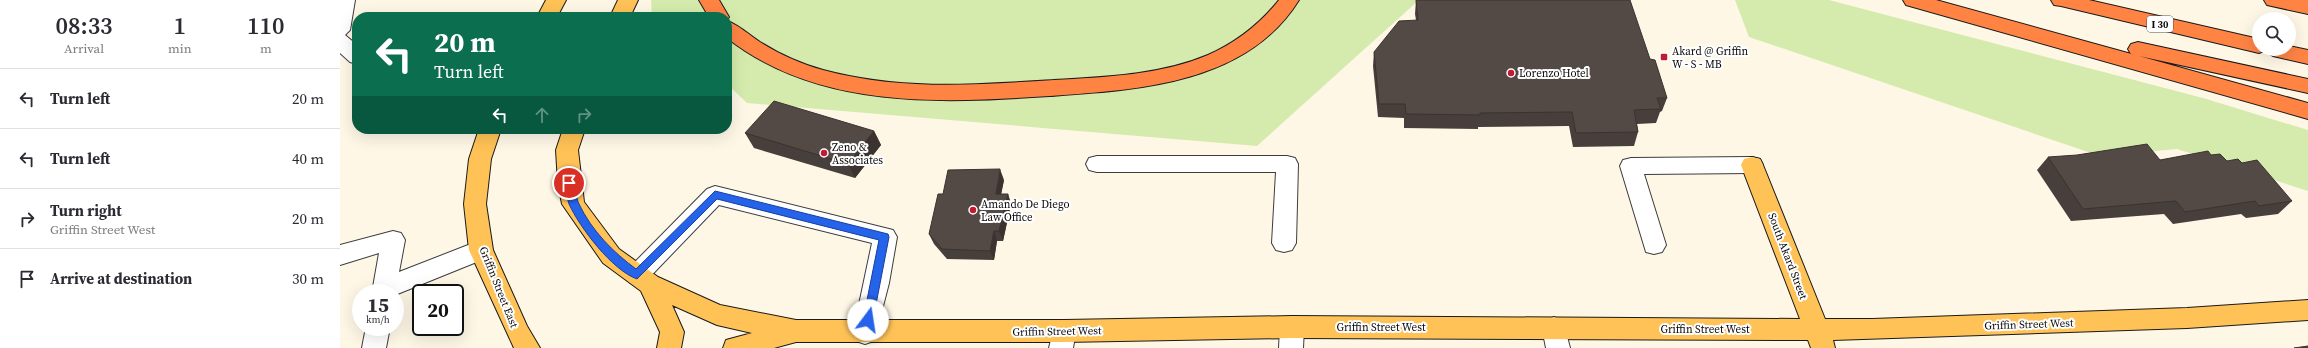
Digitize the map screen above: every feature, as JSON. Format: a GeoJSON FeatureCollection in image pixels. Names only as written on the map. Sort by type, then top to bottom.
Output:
{"type":"FeatureCollection","features":[{"type":"Feature","properties":{"kind":"highway"},"geometry":{"type":"LineString","coordinates":[[709,0],[716,12]]}},
{"type":"Feature","properties":{"kind":"highway"},"geometry":{"type":"LineString","coordinates":[[732,32],[751,48],[798,70],[841,82],[896,90],[957,94],[1103,85],[1144,79],[1197,67],[1234,52],[1265,31],[1289,0]]}},
{"type":"Feature","properties":{"kind":"highway"},"geometry":{"type":"LineString","coordinates":[[1913,0],[2308,111]]}},
{"type":"Feature","properties":{"kind":"highway"},"geometry":{"type":"LineString","coordinates":[[1916,0],[2308,86]]}},
{"type":"Feature","properties":{"kind":"highway","name":"I 30"},"geometry":{"type":"LineString","coordinates":[[2061,0],[2252,44]]}},
{"type":"Feature","properties":{"kind":"highway"},"geometry":{"type":"LineString","coordinates":[[2274,0],[2308,7]]}},
{"type":"Feature","properties":{"kind":"highway"},"geometry":{"type":"LineString","coordinates":[[2296,54],[2308,57]]}},
{"type":"Feature","properties":{"kind":"main road"},"geometry":{"type":"LineString","coordinates":[[550,12],[556,0]]}},
{"type":"Feature","properties":{"kind":"main road"},"geometry":{"type":"LineString","coordinates":[[622,12],[628,0]]}},
{"type":"Feature","properties":{"kind":"main road","name":"Griffin Street East"},"geometry":{"type":"LineString","coordinates":[[488,134],[480,159],[475,204],[481,250],[518,333],[528,348]]}},
{"type":"Feature","properties":{"kind":"main road","name":"Griffin Street West"},"geometry":{"type":"LineString","coordinates":[[572,134],[567,150],[569,183],[573,204],[584,222],[611,256],[643,280],[717,315],[796,331],[1063,340],[1292,337],[1819,339],[1872,330],[2187,318],[2308,310]]}},
{"type":"Feature","properties":{"kind":"main road","name":"South Akard Street"},"geometry":{"type":"LineString","coordinates":[[1752,165],[1819,339]]}},
{"type":"Feature","properties":{"kind":"main road"},"geometry":{"type":"LineString","coordinates":[[643,280],[672,332],[669,348]]}},
{"type":"Feature","properties":{"kind":"main road"},"geometry":{"type":"LineString","coordinates":[[735,348],[796,331]]}},
{"type":"Feature","properties":{"kind":"lane"},"geometry":{"type":"LineString","coordinates":[[340,30],[345,0]]}},
{"type":"Feature","properties":{"kind":"lane"},"geometry":{"type":"LineString","coordinates":[[340,41],[352,52]]}},
{"type":"Feature","properties":{"kind":"lane"},"geometry":{"type":"LineString","coordinates":[[1097,164],[1287,164],[1284,243]]}},
{"type":"Feature","properties":{"kind":"lane"},"geometry":{"type":"LineString","coordinates":[[1654,245],[1631,166],[1752,165]]}},
{"type":"Feature","properties":{"kind":"lane"},"geometry":{"type":"LineString","coordinates":[[643,280],[715,194],[885,237],[877,283],[865,333]]}},
{"type":"Feature","properties":{"kind":"lane"},"geometry":{"type":"LineString","coordinates":[[340,255],[393,240],[385,284]]}},
{"type":"Feature","properties":{"kind":"lane"},"geometry":{"type":"LineString","coordinates":[[401,284],[481,250]]}},
{"type":"Feature","properties":{"kind":"lane"},"geometry":{"type":"LineString","coordinates":[[374,348],[376,336]]}},
{"type":"Feature","properties":{"kind":"green space"},"geometry":{"type":"Polygon","coordinates":[[[651,0],[1419,0],[1257,146],[747,103],[732,89],[732,12],[652,12],[651,0]]]}},
{"type":"Feature","properties":{"kind":"green space"},"geometry":{"type":"Polygon","coordinates":[[[1735,0],[1829,0],[2203,98],[2308,130],[2308,191],[2177,149],[2100,156],[1749,37],[1735,0]]]}},
{"type":"Feature","properties":{"kind":"building","name":"Lorenzo Hotel"},"geometry":{"type":"Polygon","coordinates":[[[1416,0],[1630,0],[1650,59],[1655,60],[1667,98],[1657,98],[1661,109],[1634,110],[1638,132],[1576,133],[1572,112],[1480,113],[1480,115],[1406,114],[1405,104],[1379,104],[1374,52],[1399,21],[1418,20],[1416,0]]]}},
{"type":"Feature","properties":{"kind":"building"},"geometry":{"type":"Polygon","coordinates":[[[774,101],[874,131],[848,164],[745,133],[774,101]]]}},
{"type":"Feature","properties":{"kind":"building"},"geometry":{"type":"Polygon","coordinates":[[[2147,144],[2160,160],[2208,151],[2211,155],[2220,154],[2227,161],[2238,159],[2242,163],[2257,160],[2292,201],[2259,206],[2255,201],[2185,212],[2176,201],[2083,209],[2048,157],[2077,155],[2147,144]]]}},
{"type":"Feature","properties":{"kind":"building","name":"Amando De Diego Law Office"},"geometry":{"type":"Polygon","coordinates":[[[1000,169],[996,194],[1008,194],[999,231],[994,231],[990,251],[942,249],[929,234],[938,194],[943,194],[948,170],[1000,169]]]}},
{"type":"Feature","properties":{"kind":"building"},"geometry":{"type":"Polygon","coordinates":[[[2308,346],[2308,348],[2294,348],[2308,346]]]}},
{"type":"Feature","properties":{"kind":"place","name":"Akard @ Griffin W - S - MB"},"geometry":{"type":"Point","coordinates":[1664,57]}},
{"type":"Feature","properties":{"kind":"place","name":"Lorenzo Hotel"},"geometry":{"type":"Point","coordinates":[1511,73]}},
{"type":"Feature","properties":{"kind":"place","name":"Zeno & Associates"},"geometry":{"type":"Point","coordinates":[824,153]}},
{"type":"Feature","properties":{"kind":"place","name":"Amando De Diego Law Office"},"geometry":{"type":"Point","coordinates":[973,210]}},
{"type":"Feature","properties":{"kind":"route"},"geometry":{"type":"LineString","coordinates":[[569,183],[573,204],[584,222],[611,256],[637,275],[715,194],[885,237],[877,283],[868,320]]}}]}
